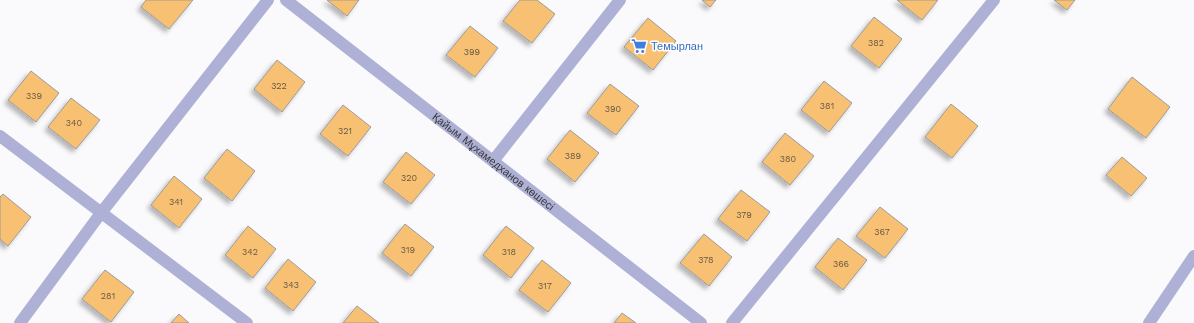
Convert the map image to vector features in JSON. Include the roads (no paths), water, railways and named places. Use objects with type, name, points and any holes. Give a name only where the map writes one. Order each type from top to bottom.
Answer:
[{"type":"street","points":[[20,323],[100,213],[268,0]]},
{"type":"street","name":"Қайым Мұхамедханов көшесі","points":[[286,0],[701,323]]},
{"type":"street","points":[[493,161],[620,0]]},
{"type":"street","points":[[732,323],[994,0]]},
{"type":"street","points":[[0,136],[247,323]]},
{"type":"street","points":[[1149,323],[1194,256]]},
{"type":"place","name":"Темырлан","points":[[639,46]]}]
